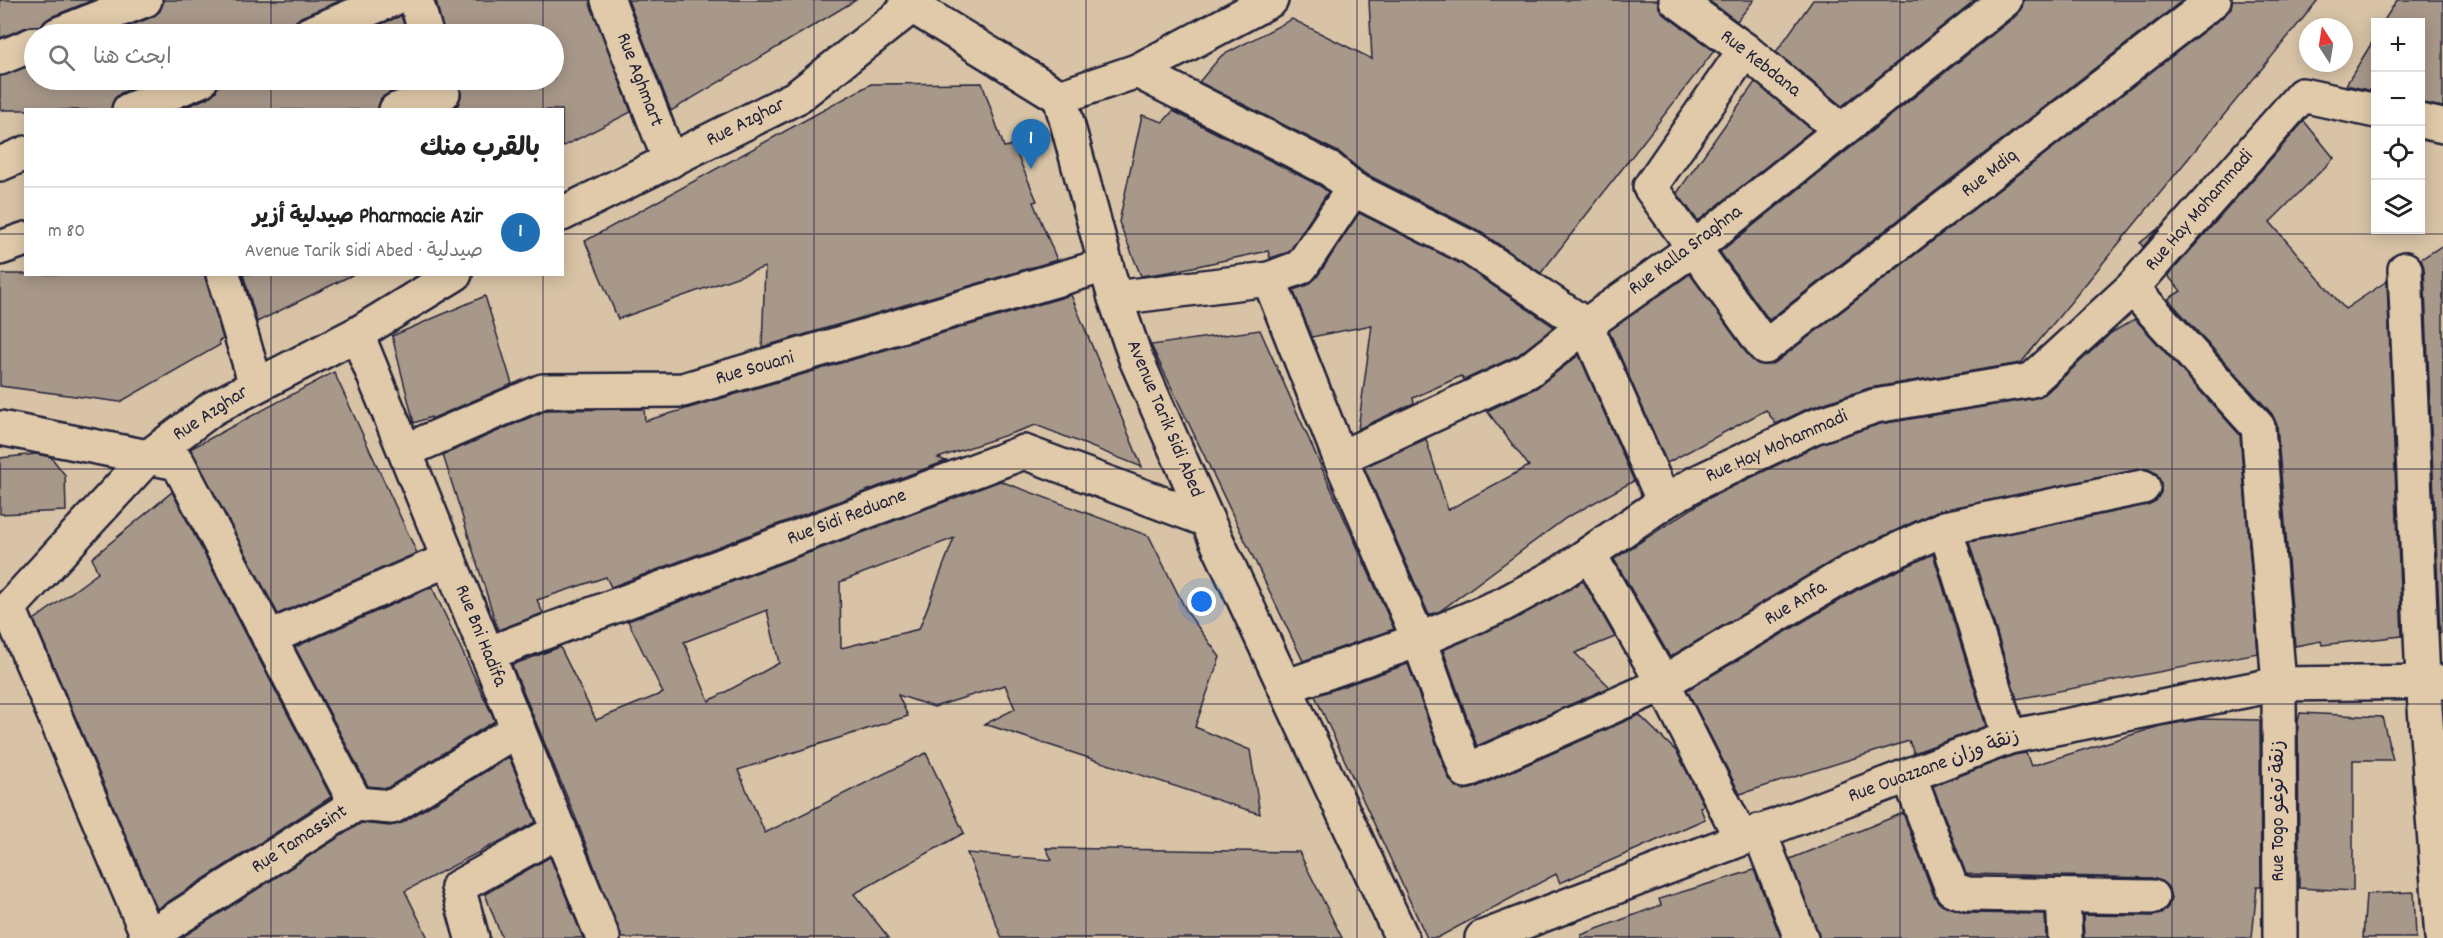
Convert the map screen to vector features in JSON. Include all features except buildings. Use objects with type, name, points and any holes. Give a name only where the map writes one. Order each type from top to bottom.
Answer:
[{"type":"street","points":[[84,24],[145,0]]},
{"type":"street","points":[[333,24],[391,0]]},
{"type":"street","points":[[416,0],[423,24]]},
{"type":"street","name":"Rue Aghmart","points":[[608,0],[670,161]]},
{"type":"street","points":[[910,2],[1060,97],[1137,71],[1270,0]]},
{"type":"street","name":"Rue Kebdana","points":[[1676,0],[1744,50],[1841,130]]},
{"type":"street","name":"Rue Kalla Sraghna","points":[[1340,458],[1528,371],[1586,325],[1694,248],[2005,0]]},
{"type":"street","name":"Rue Mdiq","points":[[1694,248],[1766,347],[2214,0]]},
{"type":"street","name":"Rue Azghar","points":[[564,213],[797,97],[910,2]]},
{"type":"street","points":[[0,58],[24,48]]},
{"type":"street","points":[[1694,248],[1650,187],[1744,50]]},
{"type":"street","points":[[1137,71],[1331,170],[1353,189],[1470,248],[1586,325],[1664,502]]},
{"type":"street","points":[[134,108],[177,90]]},
{"type":"street","points":[[402,108],[443,94]]},
{"type":"street","name":"Rue Hay Mohammadi","points":[[1285,687],[1419,640],[1504,604],[1561,573],[1664,502],[1696,483],[1813,427],[1875,406],[2032,380],[2132,288],[2302,95],[2371,110]]},
{"type":"street","name":"Avenue Tarik Sidi Abed","points":[[1060,97],[1115,298],[1136,359],[1207,520],[1402,938]]},
{"type":"street","points":[[2425,122],[2443,126]]},
{"type":"street","points":[[0,164],[24,154]]},
{"type":"street","points":[[1115,298],[1269,279],[1301,267],[1353,189]]},
{"type":"street","points":[[0,248],[24,240]]},
{"type":"street","name":"Rue Souani","points":[[405,451],[543,391],[683,390],[1106,265]]},
{"type":"street","points":[[2405,269],[2433,681],[2442,938]]},
{"type":"street","points":[[224,276],[256,385]]},
{"type":"street","name":"Rue Azghar","points":[[149,937],[9,608],[147,458],[213,408],[357,334],[452,276]]},
{"type":"street","points":[[1269,279],[1340,458],[1419,640]]},
{"type":"street","name":"Rue Togo زنقة توغو","points":[[2132,288],[2258,427],[2278,684],[2280,938]]},
{"type":"street","name":"Rue Bni Hadifa","points":[[357,334],[603,938]]},
{"type":"street","points":[[0,428],[178,463],[356,804]]},
{"type":"street","name":"Rue Sidi Reduane","points":[[488,654],[1024,452],[1207,520]]},
{"type":"street","name":"Rue Anfa","points":[[1419,640],[1466,771],[1663,683],[1848,573],[1945,528],[2143,488]]},
{"type":"street","points":[[1945,528],[2009,737]]},
{"type":"street","points":[[1589,554],[1750,834],[1801,938]]},
{"type":"street","points":[[269,638],[449,559]]},
{"type":"street","name":"Rue Ouazzane زنقة وزان","points":[[1482,938],[2009,737],[2278,684],[2433,681]]},
{"type":"street","name":"Rue Tamassint","points":[[149,937],[356,804],[392,807],[518,729]]},
{"type":"street","points":[[1909,776],[1952,889],[1967,894],[2152,897]]},
{"type":"street","points":[[472,938],[458,887],[560,830]]},
{"type":"street","points":[[2063,896],[2065,938]]},
{"type":"place","name":"Pharmacie Azir صيدلية أزير","points":[[1031,169]]}]
